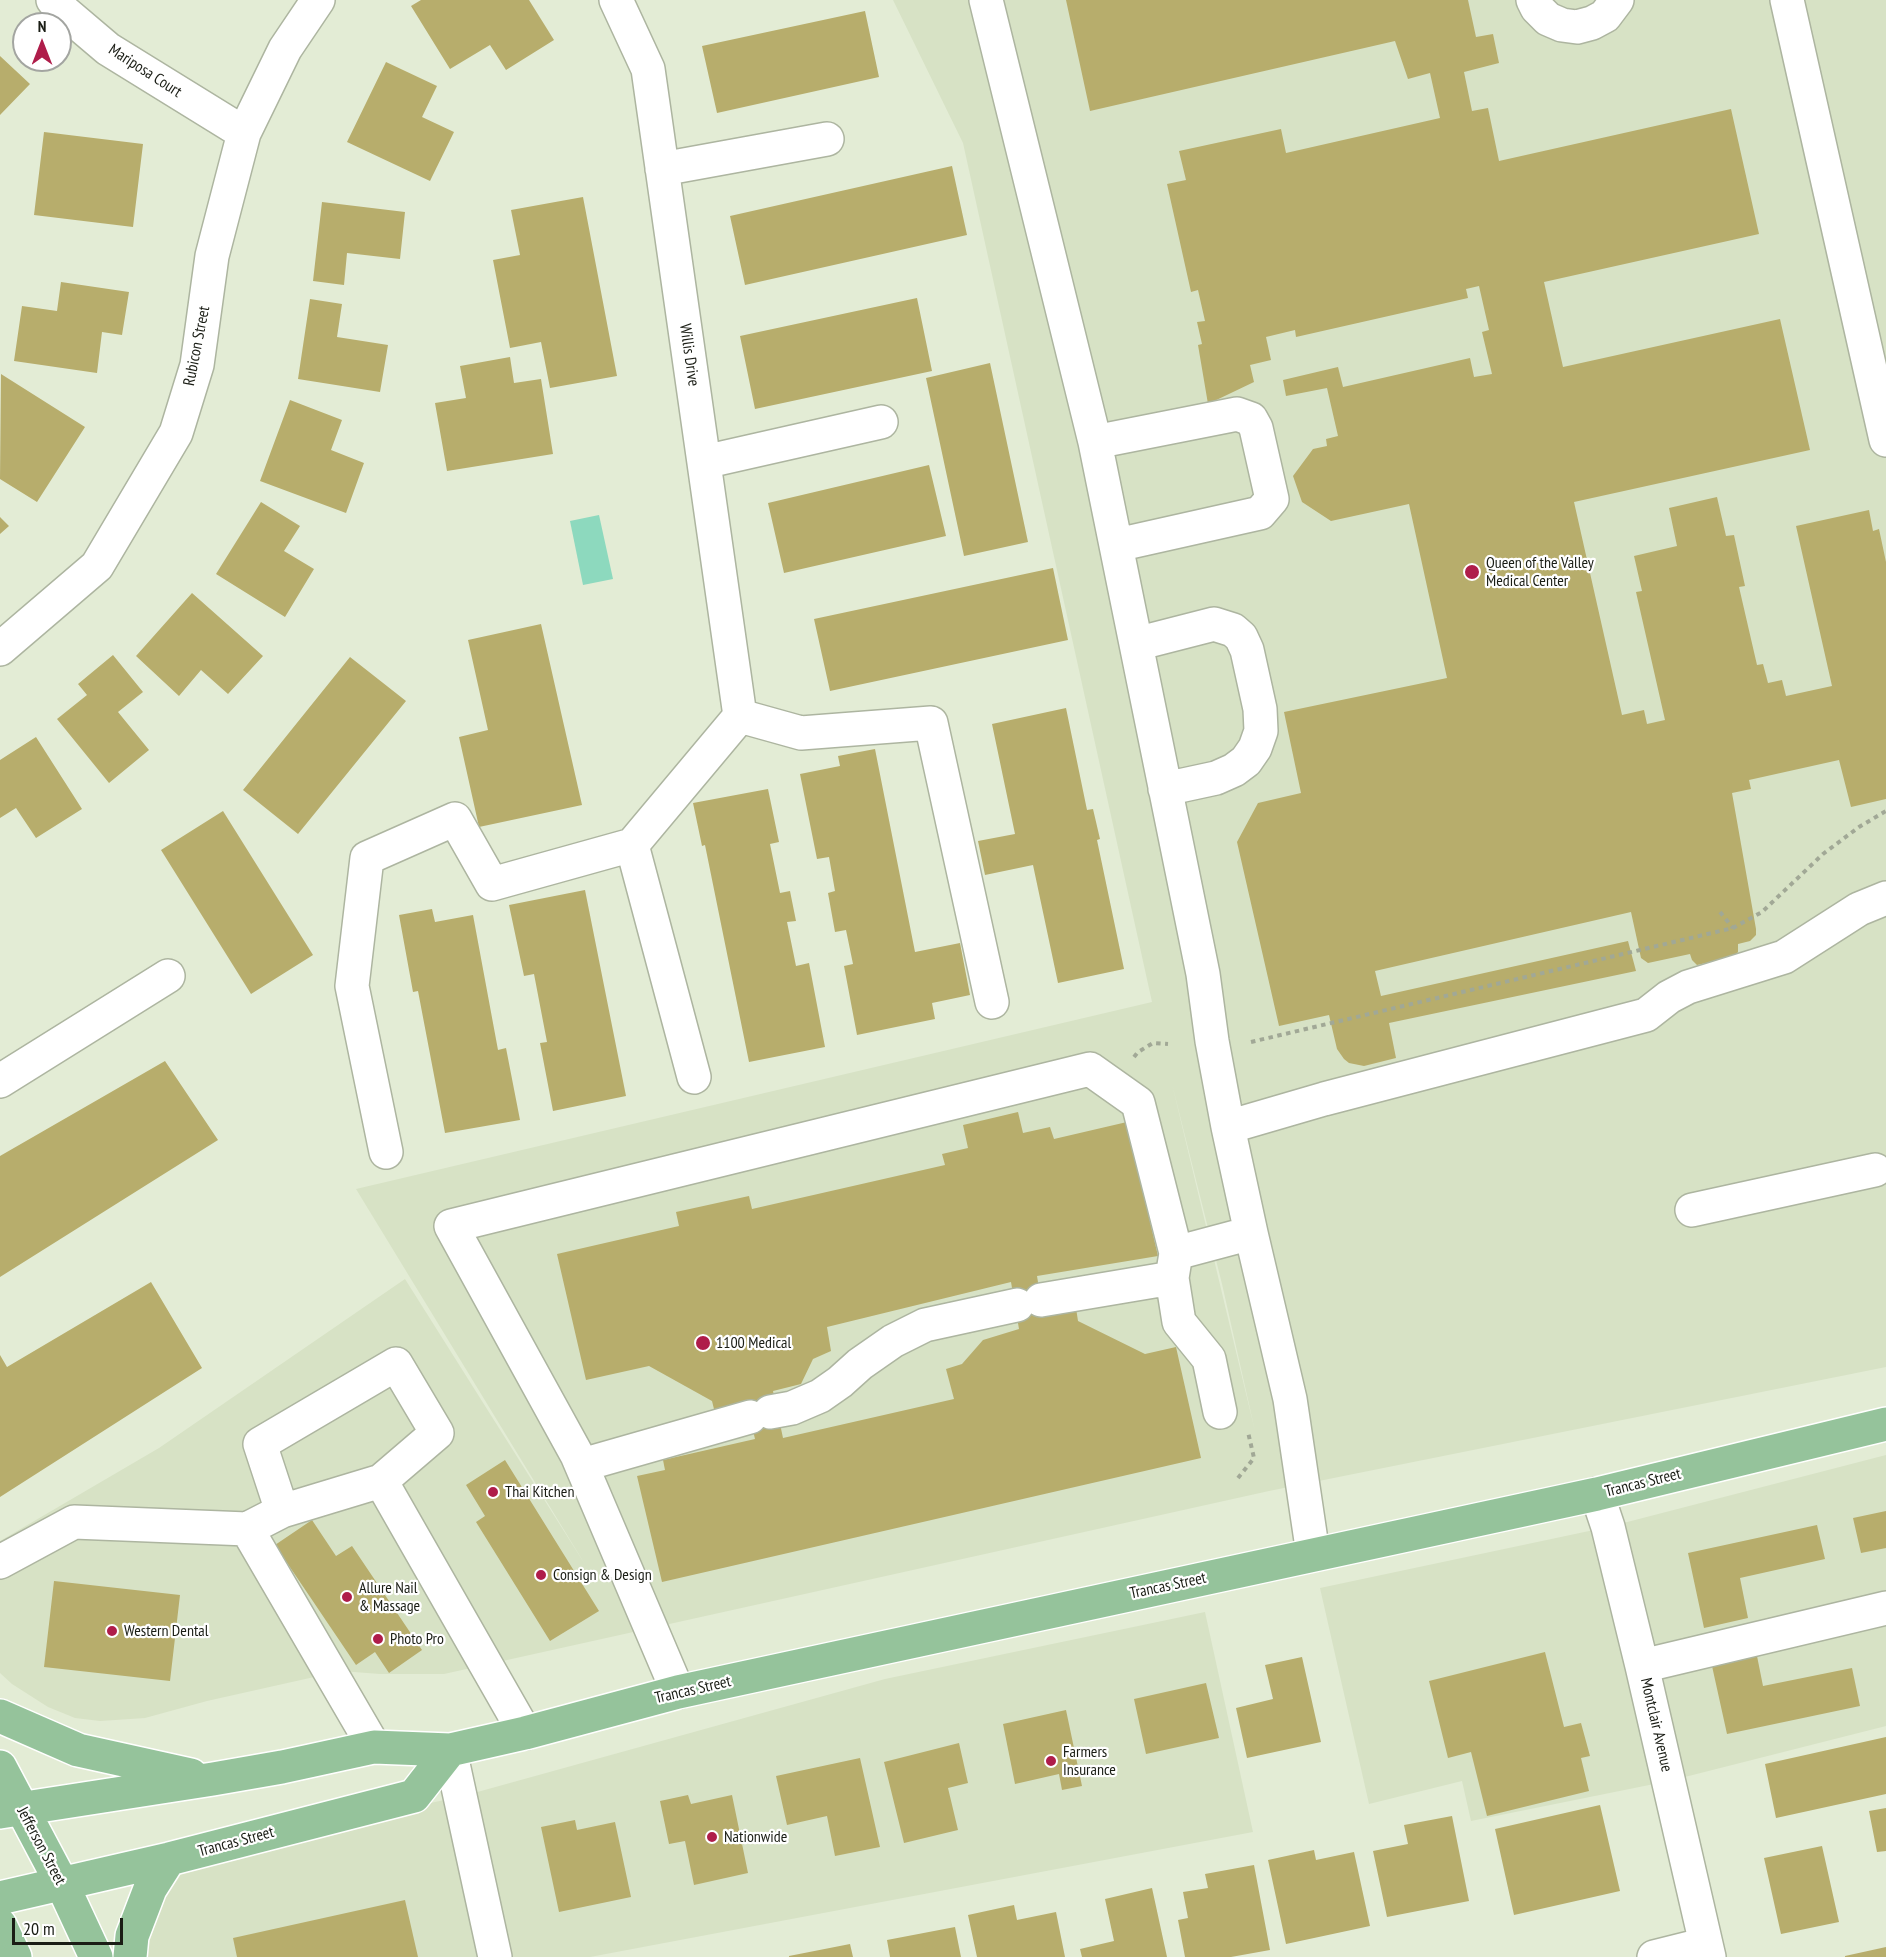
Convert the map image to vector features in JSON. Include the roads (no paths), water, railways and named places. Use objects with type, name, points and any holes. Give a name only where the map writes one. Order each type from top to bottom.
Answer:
[{"type":"main road","name":"Trancas Street","points":[[10,1810],[213,1779],[374,1747],[450,1750],[525,1733],[678,1692],[1597,1494],[1886,1424]]},
{"type":"main road","points":[[0,1716],[78,1750],[213,1779]]},
{"type":"main road","name":"Trancas Street","points":[[0,1898],[170,1859],[414,1796],[450,1750]]},
{"type":"main road","name":"Jefferson Street","points":[[0,1767],[10,1810],[62,1884],[96,1957]]},
{"type":"main road","points":[[130,1957],[132,1936],[150,1889],[170,1859]]},
{"type":"main road","points":[[0,1925],[15,1957]]},
{"type":"street","name":"Mariposa Court","points":[[53,0],[108,49],[244,134]]},
{"type":"street","name":"Rubicon Street","points":[[0,649],[97,566],[176,433],[197,365],[212,256],[244,134],[285,49],[318,0]]},
{"type":"street","name":"Willis Drive","points":[[616,0],[648,69],[740,716]]},
{"type":"street","points":[[986,0],[1095,442],[1117,545],[1203,975],[1212,1041],[1228,1127],[1290,1399],[1313,1554]]},
{"type":"street","points":[[1533,0],[1537,8],[1548,19],[1562,25],[1577,27],[1605,16],[1617,0]]},
{"type":"street","points":[[1787,0],[1886,440]]},
{"type":"street","points":[[662,169],[827,139]]},
{"type":"street","points":[[1095,442],[1237,414],[1251,419],[1256,428],[1272,499],[1260,513],[1117,545]]},
{"type":"street","points":[[704,462],[880,422]]},
{"type":"street","points":[[1136,644],[1214,624],[1233,630],[1241,637],[1247,650],[1260,709],[1261,731],[1256,748],[1246,761],[1234,770],[1216,778],[1165,789]]},
{"type":"street","points":[[386,1152],[352,986],[367,858],[455,819],[492,884],[632,845],[740,716],[801,733],[932,723],[992,1002]]},
{"type":"street","points":[[632,845],[694,1077]]},
{"type":"street","points":[[1228,1127],[1324,1099],[1646,1015],[1669,997],[1688,987],[1784,957],[1859,909],[1886,898]]},
{"type":"street","points":[[0,1081],[168,976]]},
{"type":"street","points":[[678,1692],[582,1465],[451,1226],[1090,1069],[1138,1103],[1174,1266],[1179,1322],[1209,1359],[1220,1412]]},
{"type":"street","points":[[1692,1210],[1875,1170]]},
{"type":"street","points":[[582,1465],[792,1408],[820,1396],[885,1347],[925,1325],[1174,1266],[1251,1233]]},
{"type":"street","points":[[0,1562],[74,1522],[247,1529],[282,1511],[381,1481],[437,1433],[396,1364],[260,1444],[282,1511]]},
{"type":"street","points":[[381,1481],[525,1733]]},
{"type":"street","name":"Montclair Avenue","points":[[1597,1494],[1608,1527],[1642,1666],[1707,1951]]},
{"type":"street","points":[[247,1529],[374,1747]]},
{"type":"street","points":[[1642,1666],[1886,1608]]},
{"type":"street","points":[[450,1750],[495,1957]]},
{"type":"street","points":[[1654,1957],[1707,1951]]},
{"type":"place","name":"Queen of the Valley Medical Center","points":[[1472,572]]},
{"type":"place","name":"1100 Medical","points":[[703,1343]]},
{"type":"place","name":"Thai Kitchen","points":[[493,1492]]},
{"type":"place","name":"Consign & Design","points":[[541,1575]]},
{"type":"place","name":"Allure Nail & Massage","points":[[347,1597]]},
{"type":"place","name":"Western Dental","points":[[112,1631]]},
{"type":"place","name":"Photo Pro","points":[[378,1639]]},
{"type":"place","name":"Farmers Insurance","points":[[1051,1761]]},
{"type":"place","name":"Nationwide","points":[[712,1837]]}]
